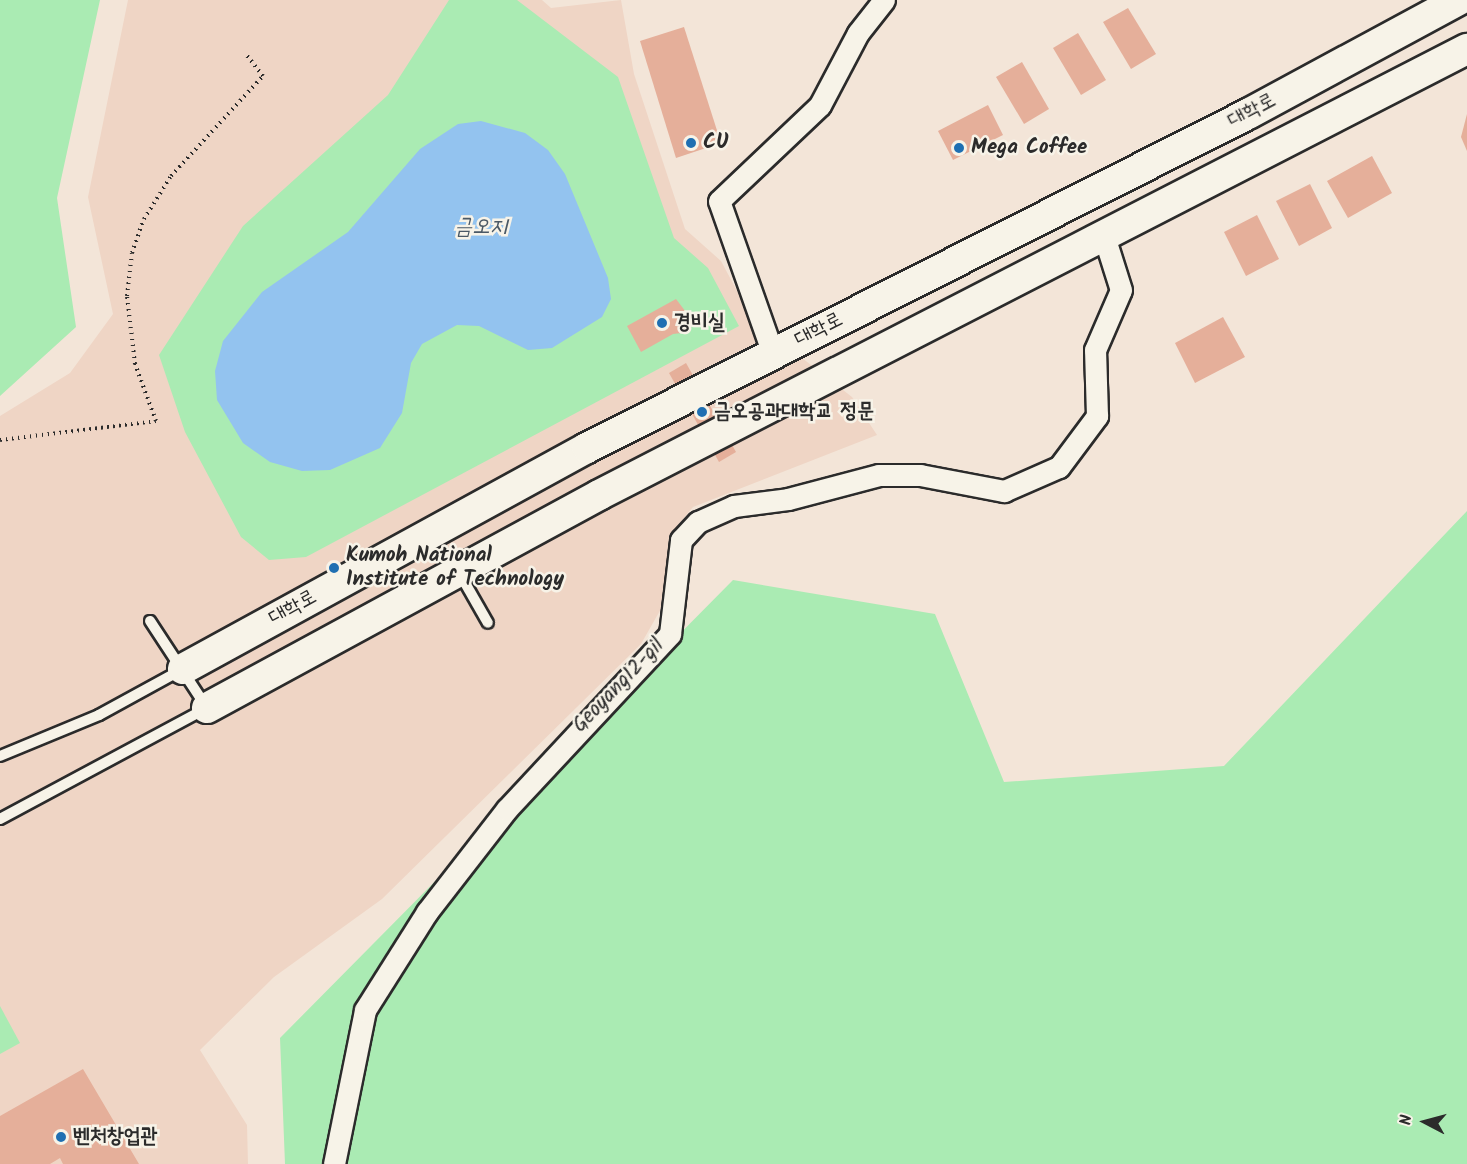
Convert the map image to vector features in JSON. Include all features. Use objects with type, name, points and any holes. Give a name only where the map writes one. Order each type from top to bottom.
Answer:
[{"type":"street","points":[[773,354],[719,201],[820,105],[858,33],[884,0]]},
{"type":"street","name":"대학로","points":[[183,669],[773,354],[1248,114],[1459,0]]},
{"type":"street","name":"대학로","points":[[207,708],[1103,233],[1467,49]]},
{"type":"street","name":"Geoyang12-gil","points":[[334,1164],[365,1010],[427,912],[507,809],[670,634],[681,540],[698,522],[734,506],[788,499],[879,475],[920,476],[1004,491],[1059,466],[1097,416],[1095,350],[1121,290],[1103,233]]},
{"type":"lane","points":[[459,573],[488,623]]},
{"type":"lane","points":[[0,819],[207,708],[150,621]]},
{"type":"lane","points":[[0,756],[99,715],[183,669]]},
{"type":"path","points":[[0,440],[156,422],[135,364],[127,296],[132,253],[144,219],[171,176],[263,76],[245,53]]},
{"type":"shaded area","name":"Kumoh National Institute of Technology","points":[[128,0],[542,0],[551,8],[621,0],[634,74],[685,229],[721,261],[752,319],[852,397],[877,435],[693,507],[669,536],[666,600],[641,644],[382,899],[274,977],[200,1050],[247,1125],[248,1164],[0,1164],[0,416],[70,373],[113,314],[88,197]]},
{"type":"green space","points":[[0,0],[100,0],[57,198],[76,327],[0,396]]},
{"type":"green space","points":[[449,0],[517,0],[618,77],[674,238],[708,268],[739,326],[306,557],[269,560],[241,537],[185,432],[159,355],[243,226],[388,95]]},
{"type":"green space","points":[[1467,511],[1467,1164],[285,1164],[280,1038],[733,580],[935,614],[1004,782],[1224,766]]},
{"type":"green space","points":[[0,1006],[20,1043],[0,1054]]},
{"type":"water","name":"금오지","points":[[481,121],[525,133],[548,150],[565,174],[608,278],[611,299],[602,317],[552,348],[528,350],[479,326],[457,325],[422,344],[411,363],[402,413],[380,448],[330,470],[302,471],[270,462],[243,443],[217,400],[215,371],[223,341],[262,292],[348,232],[420,149],[458,124]]},
{"type":"building","points":[[1128,8],[1156,54],[1131,69],[1103,22]]},
{"type":"building","points":[[684,27],[721,143],[676,158],[640,41]]},
{"type":"building","points":[[1078,33],[1106,80],[1081,95],[1053,48]]},
{"type":"building","points":[[1022,62],[1049,109],[1024,124],[996,77]]},
{"type":"building","points":[[988,105],[1003,135],[953,160],[938,131]]},
{"type":"building","points":[[1467,114],[1467,151],[1461,137]]},
{"type":"building","points":[[1372,156],[1392,193],[1348,218],[1327,181]]},
{"type":"building","points":[[1310,184],[1332,228],[1299,246],[1276,201]]},
{"type":"building","points":[[1257,215],[1279,259],[1246,276],[1224,232]]},
{"type":"building","name":"경비실","points":[[676,299],[692,320],[690,332],[673,334],[641,352],[627,326]]},
{"type":"building","points":[[1223,317],[1245,357],[1195,383],[1175,343]]},
{"type":"building","name":"금오공과대학교 정문","points":[[686,363],[736,452],[719,462],[669,373]]},
{"type":"building","name":"벤처창업관","points":[[83,1069],[139,1164],[63,1164],[60,1158],[50,1164],[0,1164],[0,1116]]},
{"type":"place","name":"CU","points":[[691,143]]},
{"type":"place","name":"Mega Coffee","points":[[959,148]]},
{"type":"place","name":"경비실","points":[[662,323]]},
{"type":"place","name":"금오공과대학교 정문","points":[[702,412]]},
{"type":"place","name":"Kumoh National Institute of Technology","points":[[334,568]]},
{"type":"place","name":"벤처창업관","points":[[61,1137]]}]
